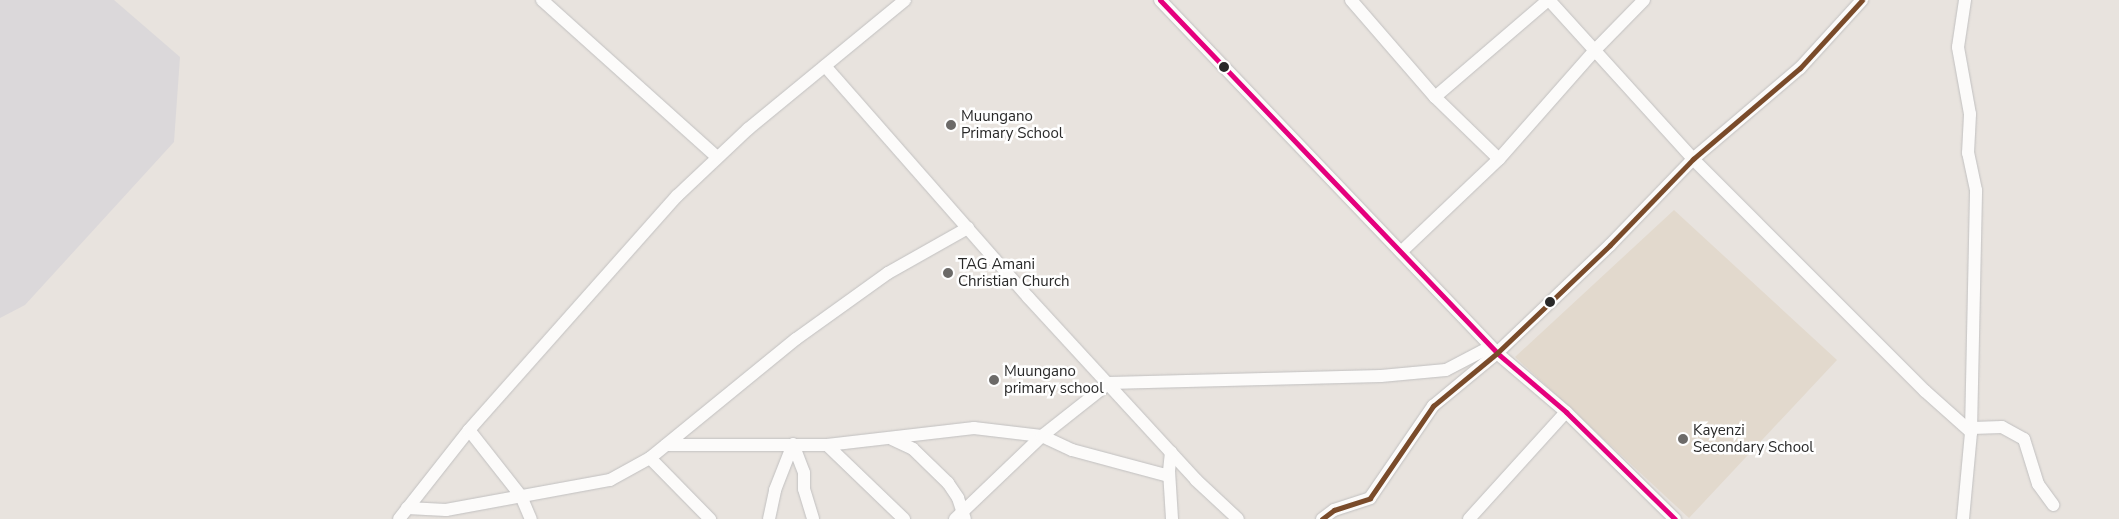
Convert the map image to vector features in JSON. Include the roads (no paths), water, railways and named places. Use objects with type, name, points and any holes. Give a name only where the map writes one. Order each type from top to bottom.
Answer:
[{"type":"street","points":[[542,0],[717,157]]},
{"type":"street","points":[[398,519],[469,430],[677,196],[717,157],[905,0]]},
{"type":"street","points":[[1160,0],[1493,350],[1566,412],[1675,519]]},
{"type":"street","points":[[1351,0],[1436,97],[1499,159]]},
{"type":"street","points":[[1436,97],[1549,0],[1694,159],[1925,391],[1971,432]]},
{"type":"street","points":[[1401,252],[1499,159],[1595,50],[1644,0]]},
{"type":"street","points":[[1322,519],[1334,510],[1370,498],[1433,406],[1610,244],[1694,159],[1800,68],[1862,0]]},
{"type":"street","points":[[1963,519],[1971,432],[1976,190],[1968,153],[1970,114],[1958,47],[1965,0]]},
{"type":"street","points":[[825,66],[968,228],[1171,452],[1238,519]]},
{"type":"street","points":[[407,508],[446,510],[610,480],[650,458],[804,334],[888,273],[968,228]]},
{"type":"street","points":[[892,439],[913,449],[948,484],[961,516],[1042,436],[1109,383],[1381,376],[1446,370],[1493,350]]},
{"type":"street","points":[[1469,519],[1566,412]]},
{"type":"street","points":[[1971,432],[1972,428],[2002,427],[2024,439],[2038,484],[2053,505]]},
{"type":"street","points":[[666,445],[827,445],[892,439],[974,428],[1042,436],[1072,450],[1169,476]]},
{"type":"street","points":[[469,430],[521,496],[531,519]]},
{"type":"street","points":[[769,519],[775,490],[793,444]]},
{"type":"street","points":[[793,444],[804,474],[804,489],[813,519]]},
{"type":"street","points":[[827,445],[904,519]]},
{"type":"street","points":[[1171,452],[1169,476],[1172,519]]},
{"type":"street","points":[[650,458],[710,519]]},
{"type":"place","name":"Muungano Primary School","points":[[951,125]]},
{"type":"place","name":"TAG Amani Christian Church","points":[[948,273]]},
{"type":"place","name":"Muungano primary school","points":[[994,380]]},
{"type":"place","name":"Kayenzi Secondary School","points":[[1683,439]]}]
